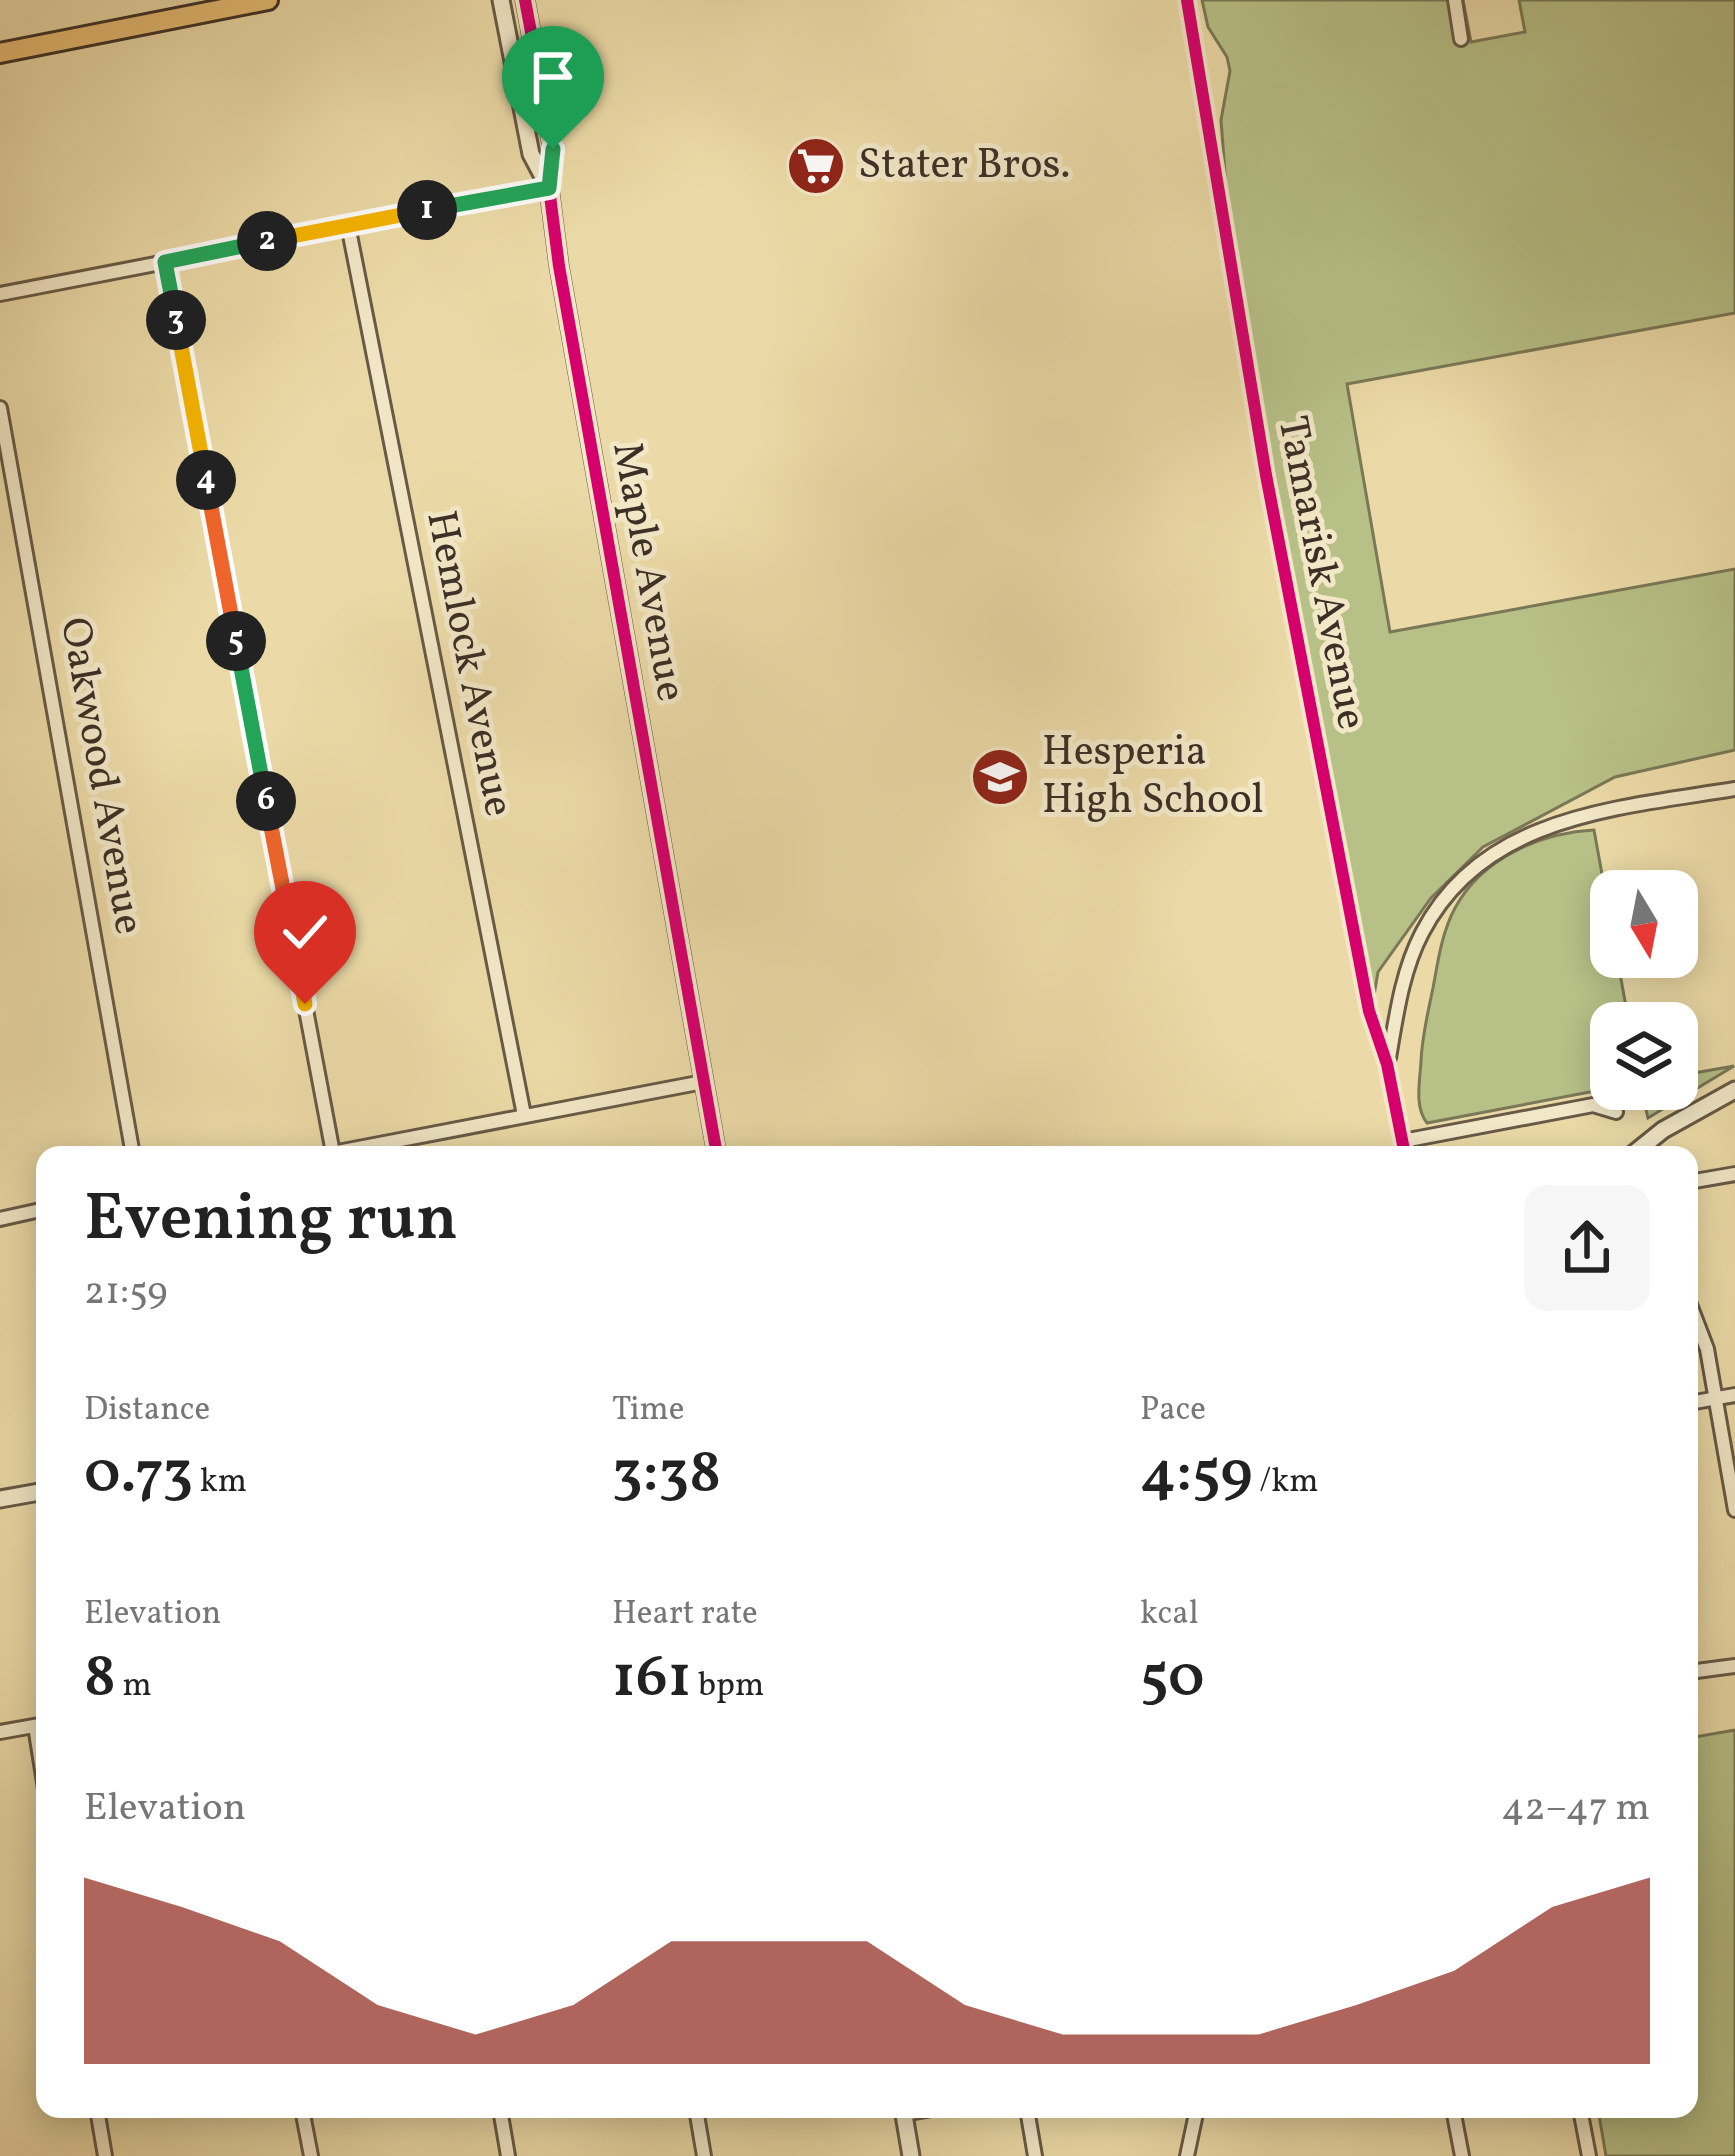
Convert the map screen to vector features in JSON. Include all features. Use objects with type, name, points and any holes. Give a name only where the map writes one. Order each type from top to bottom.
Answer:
[{"type":"main road","points":[[0,53],[268,0]]},
{"type":"street","name":"Maple Avenue","points":[[501,0],[531,154],[549,188]]},
{"type":"street","name":"Maple Avenue","points":[[525,0],[553,149],[549,188],[715,1146]]},
{"type":"street","name":"Tamarisk Avenue","points":[[1187,0],[1266,475],[1370,1011],[1388,1064],[1404,1146]]},
{"type":"street","points":[[1455,0],[1461,39]]},
{"type":"street","points":[[0,294],[549,188]]},
{"type":"street","name":"Hemlock Avenue","points":[[348,225],[524,1115]]},
{"type":"street","points":[[165,262],[326,1146]]},
{"type":"street","name":"Oakwood Avenue","points":[[0,408],[131,1146]]},
{"type":"street","points":[[1388,1064],[1399,1002],[1420,937],[1441,901],[1465,875],[1507,844],[1558,821],[1735,789]]},
{"type":"street","points":[[367,1146],[703,1082]]},
{"type":"street","points":[[1643,1146],[1735,1090]]},
{"type":"street","points":[[1413,1146],[1594,1106],[1616,1112]]},
{"type":"street","points":[[1698,1180],[1735,1174]]},
{"type":"street","points":[[0,1219],[36,1212]]},
{"type":"street","points":[[1698,1326],[1707,1349],[1735,1510]]},
{"type":"street","points":[[1698,1401],[1735,1395]]},
{"type":"street","points":[[0,1499],[36,1493]]},
{"type":"street","points":[[1698,1671],[1735,1666]]},
{"type":"street","points":[[0,1732],[36,1726]]},
{"type":"street","points":[[98,2118],[104,2156]]},
{"type":"street","points":[[304,2118],[311,2156]]},
{"type":"street","points":[[502,2118],[508,2156]]},
{"type":"street","points":[[698,2118],[704,2156]]},
{"type":"street","points":[[904,2118],[911,2156]]},
{"type":"street","points":[[1029,2118],[1035,2156]]},
{"type":"street","points":[[1187,2156],[1195,2118]]},
{"type":"street","points":[[1455,2118],[1462,2156]]},
{"type":"street","points":[[1582,2118],[1589,2156]]},
{"type":"green space","points":[[1202,0],[1463,0],[1471,42],[1525,32],[1519,0],[1735,0],[1735,313],[1347,384],[1390,632],[1735,569],[1735,750],[1615,777],[1483,847],[1431,898],[1378,972],[1372,1007],[1229,225],[1221,120],[1230,71],[1208,27]]},
{"type":"green space","points":[[1594,830],[1601,870],[1590,870],[1590,978],[1621,978],[1625,1002],[1590,1002],[1590,1092],[1427,1123],[1419,1102],[1423,1042],[1441,947],[1455,908],[1481,875],[1514,851]]},
{"type":"green space","points":[[1734,1066],[1698,1088],[1698,1072]]},
{"type":"green space","points":[[1735,1730],[1735,2156],[1606,2156],[1600,2118],[1698,2118],[1698,1736]]},
{"type":"cycle path","points":[[525,0],[553,150],[549,188],[559,266],[715,1146]]},
{"type":"cycle path","points":[[1187,0],[1266,475],[1369,1011],[1387,1064],[1403,1146]]},
{"type":"place","name":"Stater Bros.","points":[[816,166]]},
{"type":"place","name":"Hesperia High School","points":[[1000,777]]},
{"type":"route","points":[[305,1004],[165,262],[549,188],[553,149]]}]
